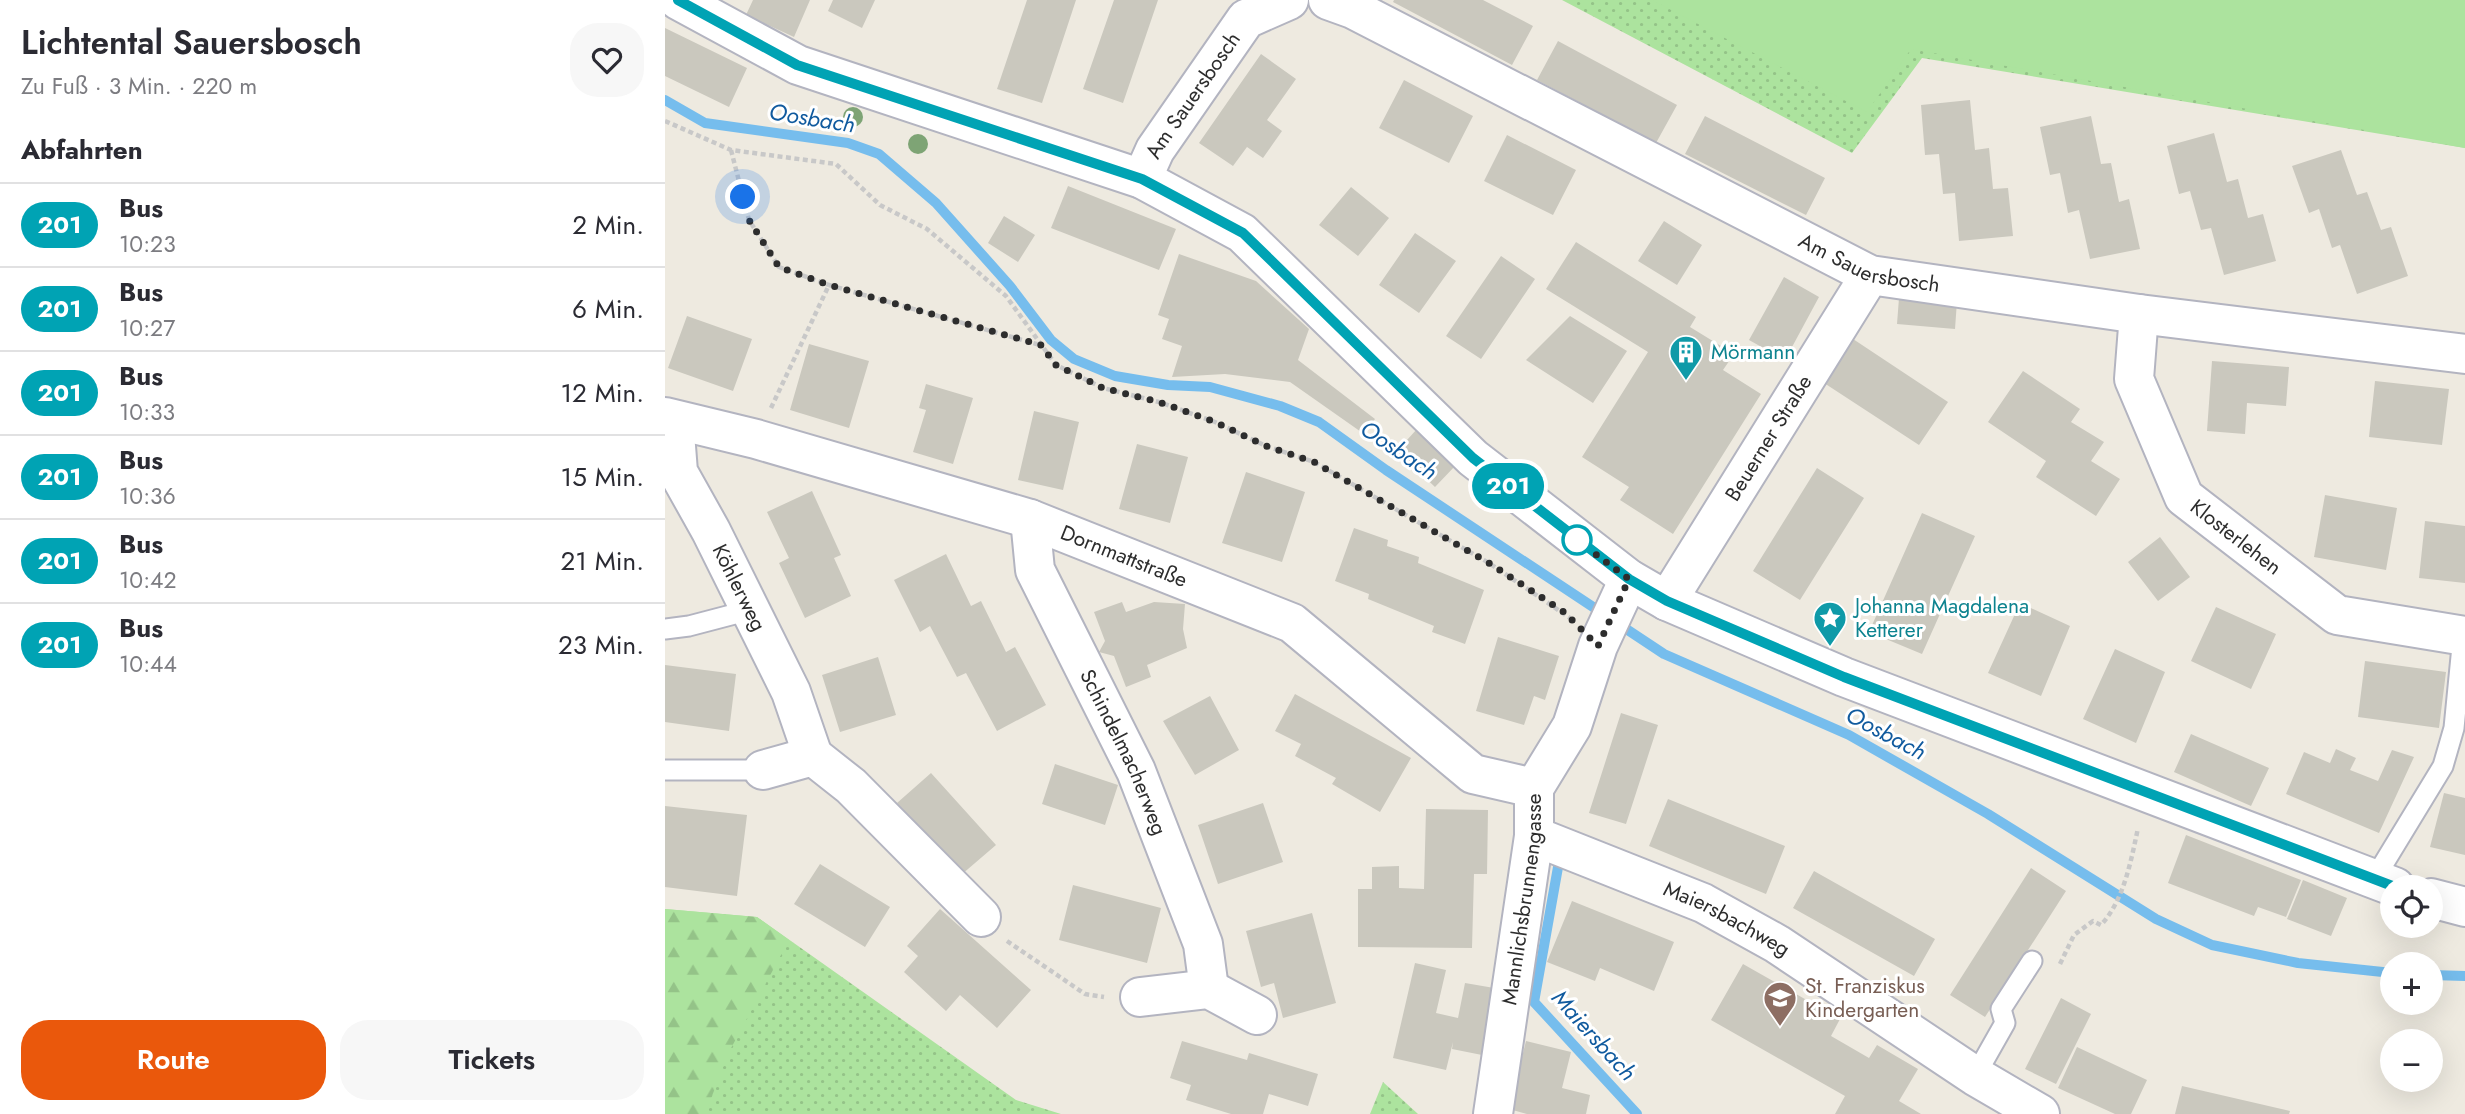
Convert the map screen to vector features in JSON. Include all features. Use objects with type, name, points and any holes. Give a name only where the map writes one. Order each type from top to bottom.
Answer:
[{"type":"street","points":[[678,0],[797,65],[1142,179],[1243,233],[1473,458],[1612,618],[1667,601],[1844,677],[2380,882]]},
{"type":"street","name":"Am Sauersbosch","points":[[1142,179],[1155,150],[1246,19],[1289,0]]},
{"type":"street","name":"Am Sauersbosch","points":[[1328,0],[1366,15],[1870,275],[2139,314],[2465,354]]},
{"type":"street","name":"Beuerner Straße","points":[[1667,601],[1870,275]]},
{"type":"street","name":"Klosterlehen","points":[[2139,314],[2134,379],[2184,497],[2337,615],[2464,636]]},
{"type":"street","name":"Dornmattstraße","points":[[669,419],[756,439],[1030,519],[1292,624],[1473,774],[1534,788]]},
{"type":"street","name":"Köhlerweg","points":[[669,419],[678,472],[791,692],[813,756]]},
{"type":"street","name":"Schindelmacherweg","points":[[1030,519],[1035,570],[1136,771],[1203,944],[1209,989]]},
{"type":"street","name":"Mannlichsbrunnengasse","points":[[1493,1114],[1534,836],[1534,788],[1572,726],[1612,618]]},
{"type":"street","points":[[763,770],[813,756],[851,786],[981,917]]},
{"type":"street","name":"Maiersbachweg","points":[[1534,836],[1703,903],[1777,944],[1975,1076],[2040,1114]]},
{"type":"street","points":[[2443,901],[2465,907]]},
{"type":"street","points":[[1140,997],[1209,989],[1257,1015]]},
{"type":"lane","points":[[665,629],[689,626],[750,610]]},
{"type":"lane","points":[[2388,875],[2443,766],[2454,728],[2464,636]]},
{"type":"lane","points":[[665,770],[763,770]]},
{"type":"lane","points":[[1975,1076],[2005,1023],[2001,1009],[2032,961]]},
{"type":"path","points":[[665,121],[731,150],[836,164],[880,205],[927,229],[1006,296],[1056,365],[1103,388],[1170,406],[1215,422],[1266,446],[1314,462],[1489,563],[1564,612],[1612,618]]},
{"type":"path","points":[[731,150],[749,220],[779,267],[829,285],[1041,345]]},
{"type":"path","points":[[756,439],[829,285]]},
{"type":"path","points":[[2107,918],[2127,875],[2148,793]]},
{"type":"path","points":[[981,917],[1010,945],[1085,994],[1114,998],[1140,997]]},
{"type":"green space","points":[[1562,0],[2465,0],[2465,148],[1922,58],[1852,153]]},
{"type":"green space","points":[[1652,0],[2465,0],[2465,148],[1911,49],[1867,112]]},
{"type":"green space","points":[[665,909],[757,917],[1016,1100],[1061,1114],[665,1114]]},
{"type":"green space","points":[[665,909],[757,917],[789,940],[729,1052],[705,1114],[665,1114]]},
{"type":"green space","points":[[1383,1082],[1418,1114],[1370,1114]]},
{"type":"building","points":[[753,0],[810,0],[794,37],[746,15]]},
{"type":"building","points":[[833,0],[875,0],[862,28],[828,11]]},
{"type":"building","points":[[1027,0],[1076,0],[1042,103],[997,89]]},
{"type":"building","points":[[1114,0],[1158,0],[1123,103],[1083,89]]},
{"type":"building","points":[[1483,0],[1533,26],[1512,65],[1393,2]]},
{"type":"building","points":[[665,28],[747,68],[729,107],[665,76]]},
{"type":"building","points":[[1558,41],[1677,105],[1656,143],[1537,80]]},
{"type":"building","points":[[1261,54],[1296,79],[1267,120],[1282,131],[1263,158],[1247,147],[1233,166],[1199,143]]},
{"type":"building","points":[[1404,80],[1473,116],[1449,163],[1379,128]]},
{"type":"building","points":[[1970,100],[1975,150],[1989,148],[1993,189],[2008,188],[2013,236],[1959,241],[1955,193],[1943,194],[1939,154],[1925,155],[1921,105]]},
{"type":"building","points":[[1705,116],[1825,178],[1806,215],[1685,154]]},
{"type":"building","points":[[2091,116],[2101,164],[2111,163],[2119,202],[2129,199],[2140,249],[2090,259],[2079,210],[2068,213],[2060,173],[2050,175],[2040,127]]},
{"type":"building","points":[[2214,133],[2227,182],[2238,179],[2248,218],[2263,214],[2276,261],[2224,275],[2211,228],[2201,230],[2190,191],[2179,194],[2167,146]]},
{"type":"building","points":[[1507,135],[1576,170],[1553,215],[1484,181]]},
{"type":"building","points":[[2341,150],[2357,195],[2367,192],[2381,230],[2391,227],[2408,276],[2357,294],[2340,245],[2332,248],[2319,209],[2309,213],[2292,166]]},
{"type":"building","points":[[1068,186],[1176,229],[1159,270],[1051,228]]},
{"type":"building","points":[[1351,187],[1389,218],[1358,256],[1319,225]]},
{"type":"building","points":[[1004,216],[1035,235],[1018,262],[988,243]]},
{"type":"building","points":[[1664,221],[1702,245],[1677,285],[1638,261]]},
{"type":"building","points":[[1415,233],[1456,261],[1419,313],[1379,285]]},
{"type":"building","name":"Mörmann","points":[[1576,242],[1696,317],[1690,327],[1734,354],[1723,370],[1761,394],[1673,534],[1620,500],[1629,487],[1582,457],[1648,352],[1546,289]]},
{"type":"building","points":[[1179,254],[1256,281],[1309,329],[1298,360],[1375,419],[1364,434],[1290,382],[1225,374],[1172,377],[1182,346],[1162,339],[1169,319],[1158,315]]},
{"type":"building","points":[[1501,256],[1535,279],[1481,359],[1446,336]]},
{"type":"building","points":[[1784,277],[1819,297],[1785,360],[1749,340]]},
{"type":"building","points":[[1899,298],[1957,301],[1955,329],[1897,324]]},
{"type":"building","points":[[687,316],[752,339],[733,391],[668,368]]},
{"type":"building","points":[[1570,316],[1627,351],[1593,403],[1526,360]]},
{"type":"building","points":[[1850,337],[1948,402],[1919,445],[1821,381]]},
{"type":"building","points":[[809,344],[869,361],[849,428],[790,410]]},
{"type":"building","points":[[2212,361],[2289,367],[2286,406],[2247,403],[2245,434],[2207,431]]},
{"type":"building","points":[[2023,371],[2080,409],[2071,422],[2104,442],[2091,461],[2120,479],[2096,516],[2036,477],[2046,461],[1988,422]]},
{"type":"building","points":[[2375,381],[2449,389],[2442,445],[2369,437]]},
{"type":"building","points":[[926,384],[973,398],[953,464],[913,452],[926,410],[919,408]]},
{"type":"building","points":[[1034,411],[1079,422],[1063,490],[1018,480]]},
{"type":"building","points":[[1417,429],[1456,465],[1435,487],[1397,451]]},
{"type":"building","points":[[1137,444],[1188,457],[1170,523],[1119,509]]},
{"type":"building","points":[[1817,468],[1864,498],[1800,600],[1753,571]]},
{"type":"building","points":[[1246,472],[1305,492],[1282,562],[1222,543]]},
{"type":"building","points":[[812,491],[841,555],[834,558],[851,596],[805,618],[779,563],[789,558],[767,512]]},
{"type":"building","points":[[2325,495],[2397,508],[2386,570],[2314,557]]},
{"type":"building","points":[[1922,513],[1975,536],[1922,654],[1869,632]]},
{"type":"building","points":[[2425,521],[2465,526],[2465,583],[2419,578]]},
{"type":"building","points":[[1354,528],[1388,540],[1387,546],[1419,557],[1418,563],[1484,590],[1465,644],[1432,632],[1434,626],[1368,599],[1369,594],[1335,581]]},
{"type":"building","points":[[2160,537],[2190,577],[2158,601],[2128,562]]},
{"type":"building","points":[[946,554],[971,606],[981,601],[1006,652],[1015,647],[1046,705],[997,731],[966,673],[957,677],[930,626],[920,632],[894,580]]},
{"type":"building","points":[[1122,602],[1126,612],[1154,602],[1185,604],[1183,629],[1187,648],[1147,665],[1151,677],[1126,687],[1114,656],[1099,652],[1105,641],[1094,612]]},
{"type":"building","points":[[2020,603],[2070,626],[2041,696],[1988,673]]},
{"type":"building","points":[[2216,607],[2276,634],[2251,689],[2191,661]]},
{"type":"building","points":[[1498,637],[1559,656],[1545,700],[1534,696],[1524,725],[1476,711]]},
{"type":"building","points":[[2115,649],[2165,672],[2136,743],[2083,719]]},
{"type":"building","points":[[878,657],[896,715],[840,732],[822,675]]},
{"type":"building","points":[[2365,661],[2446,672],[2439,728],[2358,717]]},
{"type":"building","points":[[665,665],[736,674],[729,731],[665,722]]},
{"type":"building","points":[[1295,694],[1411,758],[1380,812],[1332,784],[1336,778],[1295,756],[1301,744],[1275,731]]},
{"type":"building","points":[[1210,696],[1239,750],[1195,775],[1163,721]]},
{"type":"building","points":[[1621,713],[1658,725],[1626,824],[1589,813]]},
{"type":"building","points":[[2191,734],[2269,768],[2251,806],[2174,772]]},
{"type":"building","points":[[2336,749],[2356,758],[2350,770],[2378,781],[2392,750],[2414,757],[2379,833],[2286,794],[2304,752],[2330,763]]},
{"type":"building","points":[[1055,764],[1118,785],[1105,825],[1042,804]]},
{"type":"building","points":[[931,773],[996,845],[961,875],[897,803]]},
{"type":"building","points":[[2444,793],[2465,798],[2465,855],[2430,847]]},
{"type":"building","points":[[1668,799],[1785,846],[1766,894],[1649,846]]},
{"type":"building","points":[[1263,803],[1283,862],[1218,884],[1198,825]]},
{"type":"building","points":[[665,806],[747,815],[737,896],[665,887]]},
{"type":"building","points":[[1426,809],[1488,810],[1487,874],[1474,874],[1472,948],[1358,947],[1358,889],[1372,889],[1372,867],[1399,866],[1399,888],[1424,889]]},
{"type":"building","points":[[2186,835],[2301,880],[2286,917],[2258,907],[2254,916],[2168,883]]},
{"type":"building","points":[[820,864],[890,907],[865,947],[794,904]]},
{"type":"building","points":[[2031,868],[2066,891],[1985,1017],[1950,995]]},
{"type":"building","points":[[1814,871],[1935,939],[1914,976],[1793,908]]},
{"type":"building","points":[[2303,880],[2347,898],[2331,936],[2287,919]]},
{"type":"building","points":[[1073,885],[1161,908],[1147,963],[1059,940]]},
{"type":"building","points":[[1572,901],[1674,942],[1654,991],[1600,968],[1595,981],[1547,962]]},
{"type":"building","points":[[940,909],[1031,990],[997,1028],[960,995],[946,1011],[904,972],[918,956],[907,946]]},
{"type":"building","points":[[1312,913],[1336,1003],[1283,1018],[1274,983],[1261,987],[1246,931]]},
{"type":"building","points":[[1415,963],[1446,970],[1436,1013],[1458,1018],[1465,983],[1500,989],[1487,1056],[1452,1049],[1453,1042],[1446,1070],[1393,1058]]},
{"type":"building","name":"St. Franziskus Kindergarten","points":[[1743,964],[1840,1019],[1831,1036],[1869,1058],[1877,1045],[1918,1069],[1899,1101],[1921,1114],[1835,1114],[1845,1096],[1711,1020]]},
{"type":"building","points":[[2061,998],[2091,1014],[2056,1084],[2025,1069]]},
{"type":"building","points":[[1182,1041],[1247,1060],[1249,1053],[1318,1074],[1308,1106],[1269,1094],[1263,1114],[1231,1114],[1186,1100],[1191,1085],[1170,1078]]},
{"type":"building","points":[[1526,1041],[1571,1052],[1562,1088],[1590,1095],[1586,1114],[1527,1114],[1509,1109]]},
{"type":"building","points":[[2077,1047],[2147,1080],[2131,1114],[2115,1114],[2058,1088]]},
{"type":"building","points":[[2182,1086],[2290,1111],[2289,1114],[2175,1114]]},
{"type":"waterway","name":"Oosbach","points":[[665,100],[705,123],[848,143],[879,154],[936,203],[1010,286],[1051,340],[1074,359],[1115,376],[1168,385],[1210,387],[1280,406],[1319,422],[1386,470],[1664,654],[1849,735],[1988,814],[2156,919],[2212,945],[2298,963],[2380,972]]},
{"type":"waterway","name":"Maiersbach","points":[[1560,856],[1534,1002],[1637,1114]]},
{"type":"waterway","name":"Oosbach","points":[[2443,975],[2465,976]]},
{"type":"bus line","name":"201","points":[[678,0],[797,65],[1142,179],[1243,233],[1473,458],[1629,579],[1667,601],[1844,677],[2380,883]]},
{"type":"place","name":"Mörmann","points":[[1686,382]]},
{"type":"place","name":"Johanna Magdalena Ketterer","points":[[1830,648]]},
{"type":"place","name":"St. Franziskus Kindergarten","points":[[1780,1028]]},
{"type":"route","points":[[743,197],[749,220],[779,267],[829,285],[1041,345],[1056,365],[1103,388],[1159,402],[1215,422],[1266,446],[1314,462],[1489,563],[1564,612],[1598,646],[1629,579],[1574,538],[1577,540]]}]
